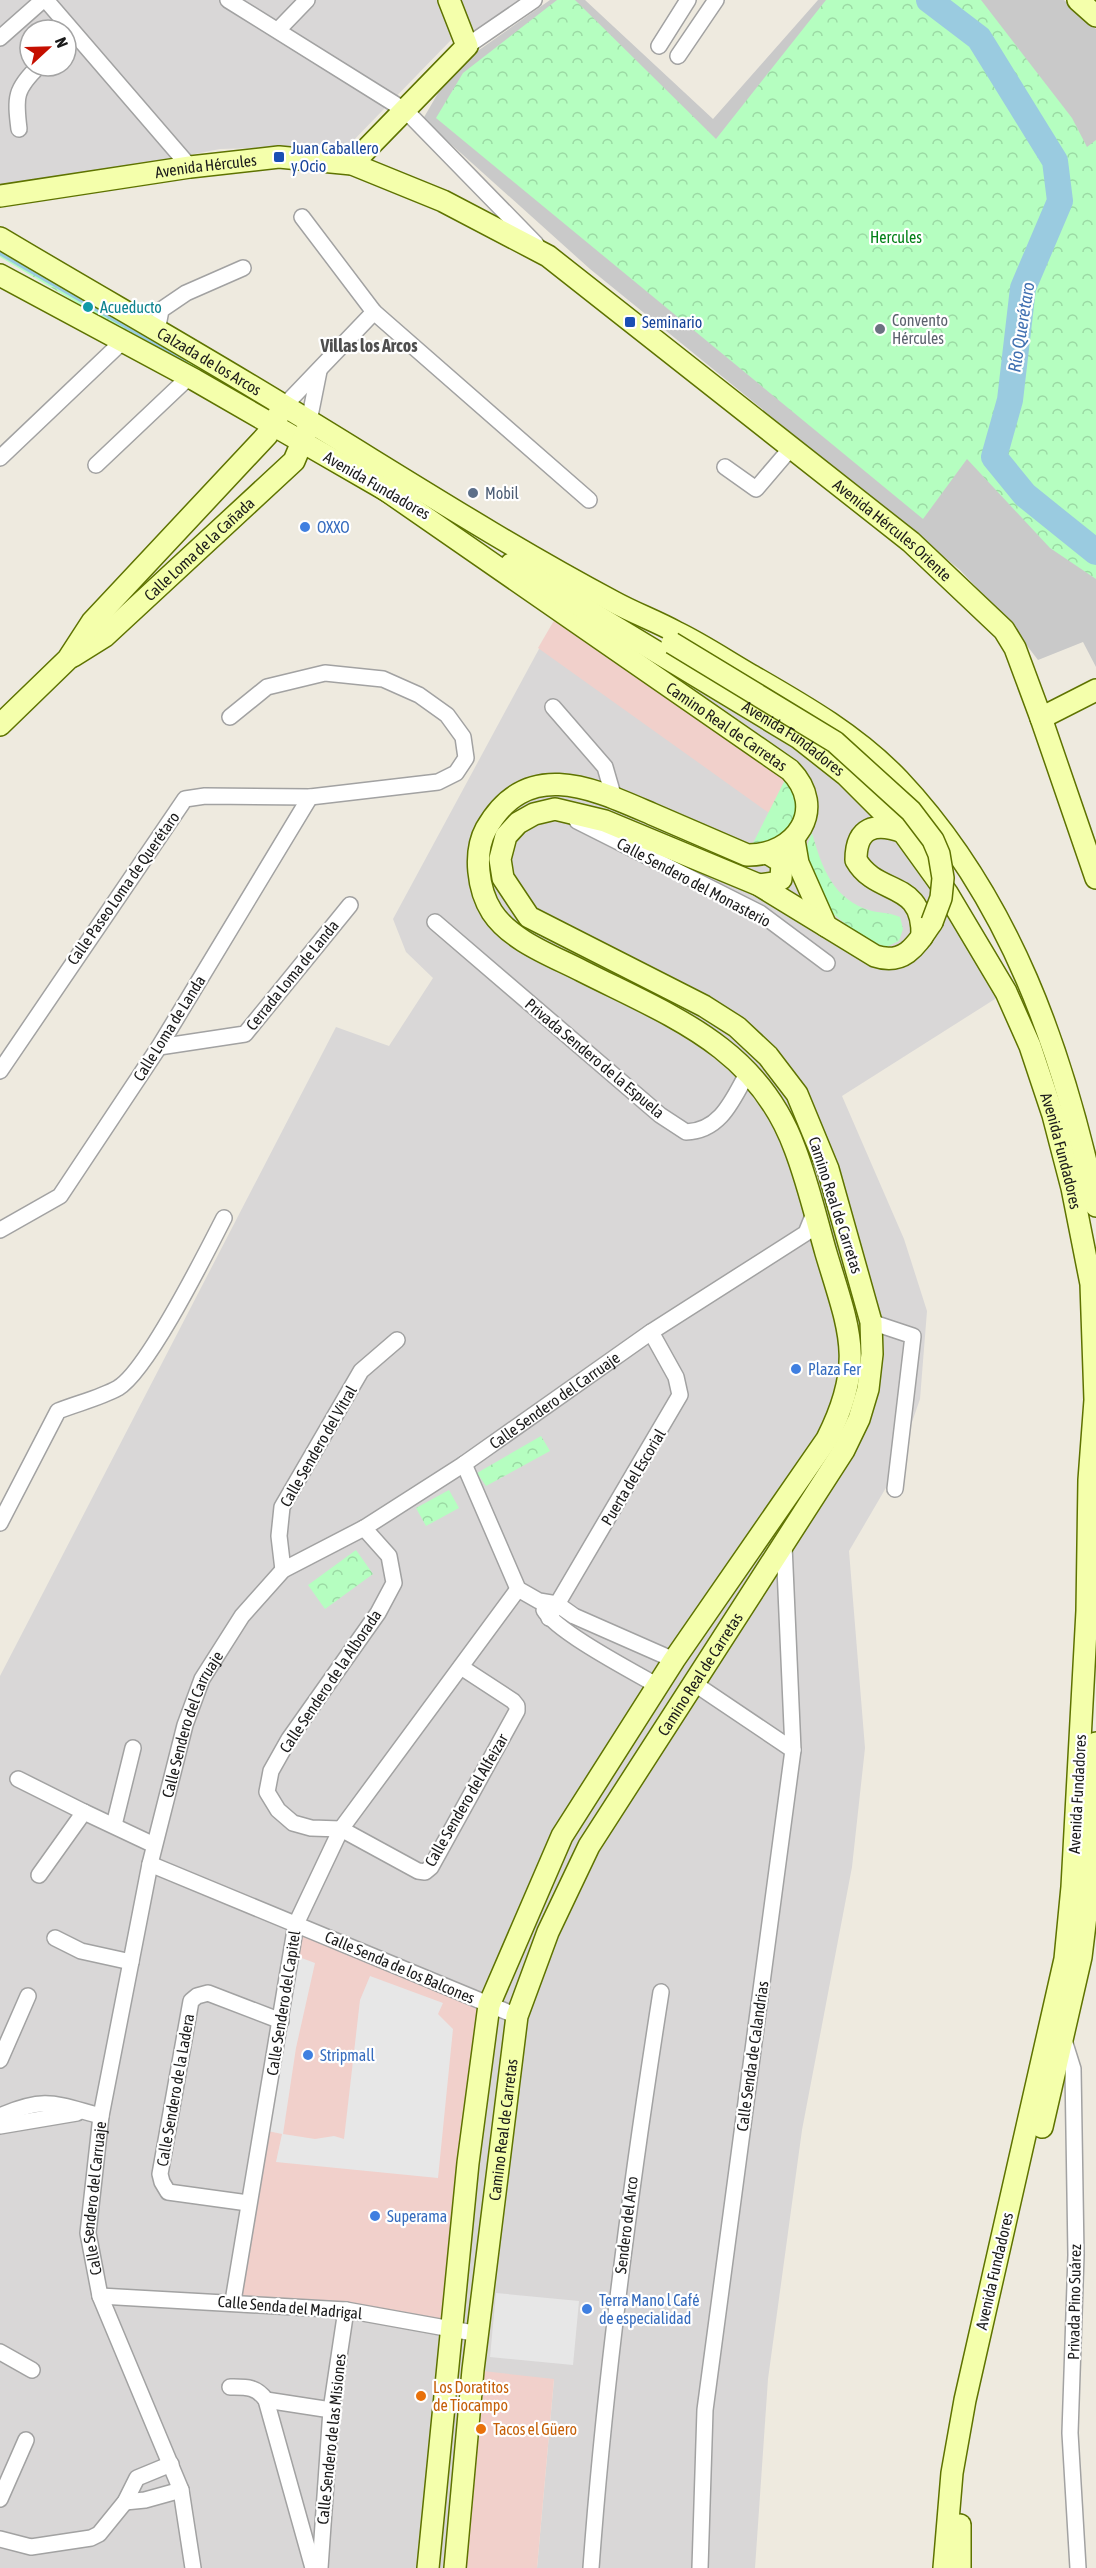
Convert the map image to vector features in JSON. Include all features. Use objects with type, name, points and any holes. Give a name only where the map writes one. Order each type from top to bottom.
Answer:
[{"type":"street","points":[[0,38],[45,0],[58,18]]},
{"type":"street","points":[[228,0],[406,111],[548,256]]},
{"type":"street","points":[[278,30],[307,0]]},
{"type":"street","points":[[449,0],[467,46]]},
{"type":"street","points":[[352,164],[467,46],[534,0]]},
{"type":"street","points":[[658,46],[688,0]]},
{"type":"street","points":[[678,56],[716,0]]},
{"type":"street","points":[[1078,0],[1096,16]]},
{"type":"street","points":[[78,45],[190,167]]},
{"type":"street","points":[[18,129],[15,99],[27,78]]},
{"type":"street","name":"Avenida Hércules","points":[[0,196],[190,167],[279,157],[352,164],[443,201],[548,256],[568,273]]},
{"type":"street","points":[[302,217],[374,312],[589,500]]},
{"type":"street","name":"Calzada de los Arcos","points":[[0,238],[295,413]]},
{"type":"street","points":[[157,331],[160,310],[186,292],[243,268]]},
{"type":"street","name":"Avenida Hércules Oriente","points":[[568,273],[911,542],[1004,630],[1015,648],[1095,872]]},
{"type":"street","name":"Calzada de los Arcos","points":[[0,275],[272,425]]},
{"type":"street","points":[[295,413],[319,371],[374,312]]},
{"type":"street","points":[[0,458],[123,341]]},
{"type":"street","points":[[96,465],[192,379],[206,360]]},
{"type":"street","points":[[295,413],[319,371]]},
{"type":"street","name":"Calle Loma de la Cañada","points":[[0,725],[68,659],[105,636],[294,461],[303,443],[295,413],[272,425],[267,435],[92,622],[68,659]]},
{"type":"street","name":"Avenida Fundadores","points":[[295,413],[388,472],[616,604],[679,633],[819,715],[869,751],[929,815],[961,859],[1009,941],[1042,1010],[1077,1126],[1096,1206]]},
{"type":"street","name":"Avenida Fundadores","points":[[272,425],[566,596],[799,738],[846,775],[903,832],[922,856],[987,958],[1006,992],[1030,1046],[1053,1115],[1072,1188],[1091,1284],[1095,1400],[1089,1480],[1087,1611],[1076,1828],[1057,2035],[964,2469],[958,2546],[960,2568]]},
{"type":"street","points":[[725,467],[756,489],[791,448]]},
{"type":"street","name":"Camino Real de Carretas","points":[[380,486],[790,770],[799,779],[805,793],[806,821],[794,840]]},
{"type":"street","points":[[616,604],[672,643],[835,742],[911,811],[927,832],[939,854],[943,878],[927,930]]},
{"type":"street","name":"Calle Paseo Loma de Querétaro","points":[[0,1071],[185,799],[205,796],[310,797],[438,782],[456,773],[466,758],[463,736],[447,715],[419,695],[383,679],[325,673],[267,687],[230,717]]},
{"type":"street","points":[[1041,718],[1096,690]]},
{"type":"street","points":[[554,707],[605,767],[614,798]]},
{"type":"street","name":"Camino Real de Carretas","points":[[428,2568],[468,2163],[489,2005],[562,1836],[674,1660],[827,1439],[841,1411],[852,1370],[847,1323],[815,1211],[795,1147],[776,1108],[748,1072],[725,1049],[692,1028],[527,942],[493,913],[481,887],[478,860],[485,832],[500,809],[522,792],[548,784],[577,785],[614,798],[747,855],[769,854]]},
{"type":"street","name":"Calle Loma de Landa","points":[[0,1230],[60,1196],[159,1047],[310,797]]},
{"type":"street","name":"Camino Real de Carretas","points":[[455,2568],[479,2334],[517,2016],[548,1932],[589,1846],[844,1450],[859,1419],[868,1389],[872,1354],[871,1322],[843,1220],[797,1094],[768,1056],[736,1027],[704,1006],[529,917],[502,878],[500,859],[506,837],[518,823],[534,814],[555,810],[605,821],[759,885],[875,956],[889,960],[908,953],[927,930]]},
{"type":"street","name":"Calle Sendero del Monasterio","points":[[555,810],[760,913],[827,963]]},
{"type":"street","points":[[903,832],[888,827],[869,828],[862,834],[856,847],[856,860],[869,876],[893,887],[915,902],[927,930]]},
{"type":"street","points":[[759,885],[774,883],[781,879],[782,862],[769,854],[794,840],[798,863],[826,926]]},
{"type":"street","name":"Cerrada Loma de Landa","points":[[159,1047],[245,1034],[350,905]]},
{"type":"street","name":"Privada Sendero de la Espuela","points":[[435,922],[660,1116],[686,1132],[706,1130],[720,1118],[748,1072]]},
{"type":"street","points":[[804,1175],[815,1190],[826,1178]]},
{"type":"street","name":"Calle Sendero del Carruaje","points":[[193,2568],[181,2490],[100,2296],[88,2233],[94,2114],[131,1962],[154,1845],[185,1725],[202,1679],[242,1616],[283,1570],[364,1528],[464,1464],[651,1332],[806,1233],[826,1178]]},
{"type":"street","points":[[820,1233],[821,1219],[825,1214],[835,1213],[843,1220]]},
{"type":"street","points":[[0,1523],[58,1411],[120,1387],[142,1363],[191,1282],[224,1218]]},
{"type":"street","points":[[871,1322],[913,1336],[895,1488]]},
{"type":"street","name":"Puerta del Escorial","points":[[549,1618],[680,1395],[676,1377],[651,1332]]},
{"type":"street","name":"Calle Sendero del Vitral","points":[[283,1570],[279,1519],[282,1507],[361,1371],[397,1340]]},
{"type":"street","points":[[464,1464],[518,1589],[539,1601],[557,1604],[574,1616],[674,1660]]},
{"type":"street","name":"Calle Sendero de la Alborada","points":[[341,1829],[311,1828],[293,1822],[278,1810],[267,1792],[271,1771],[289,1739],[378,1613],[394,1583],[389,1556],[364,1528]]},
{"type":"street","name":"Calle Senda de Calandrias","points":[[700,2568],[705,2410],[793,1750],[784,1545]]},
{"type":"street","name":"Calle Sendero del Capitel","points":[[233,2301],[296,1924],[341,1829],[518,1589]]},
{"type":"street","points":[[539,1601],[549,1618],[658,1686]]},
{"type":"street","name":"Calle Sendero del Alfeizar","points":[[341,1829],[418,1871],[425,1872],[431,1867],[517,1712],[518,1706],[461,1667]]},
{"type":"street","points":[[695,1684],[793,1750]]},
{"type":"street","name":"Avenida Fundadores","points":[[944,2568],[952,2473],[964,2400],[1057,2035],[1081,1957],[1089,1891],[1096,1743]]},
{"type":"street","points":[[114,1825],[133,1748]]},
{"type":"street","points":[[18,1779],[154,1845]]},
{"type":"street","points":[[39,1875],[84,1812]]},
{"type":"street","name":"Calle Senda de los Balcones","points":[[150,1864],[517,2016]]},
{"type":"street","points":[[55,1938],[81,1951],[131,1962]]},
{"type":"street","name":"Sendero del Arco","points":[[591,2568],[601,2430],[626,2222],[661,1992]]},
{"type":"street","name":"Calle Sendero de la Ladera","points":[[248,2203],[180,2196],[168,2192],[162,2182],[160,2174],[191,2001],[197,1996],[208,1993],[281,2021]]},
{"type":"street","points":[[0,2060],[28,1996]]},
{"type":"street","name":"Privada Pino Suárez","points":[[1057,2035],[1073,2069],[1076,2255],[1071,2433],[1078,2568]]},
{"type":"street","points":[[0,2116],[27,2104],[48,2102],[94,2114]]},
{"type":"street","points":[[0,2126],[94,2114]]},
{"type":"street","name":"Calle Senda del Madrigal","points":[[100,2296],[233,2301],[346,2310],[479,2334]]},
{"type":"street","name":"Calle Sendero de las Misiones","points":[[320,2568],[331,2410],[346,2310]]},
{"type":"street","points":[[0,2352],[32,2370]]},
{"type":"street","points":[[230,2387],[250,2387],[260,2392],[266,2400],[313,2568]]},
{"type":"street","points":[[266,2400],[331,2410]]},
{"type":"street","points":[[0,2499],[26,2440]]},
{"type":"street","points":[[0,2539],[31,2547],[91,2538],[99,2534],[125,2502],[137,2478],[171,2464]]},
{"type":"street","points":[[125,2502],[146,2500],[181,2490]]},
{"type":"shaded area","points":[[0,0],[519,0],[473,33],[452,39],[349,145],[220,149],[0,193]]},
{"type":"shaded area","name":"Hercules","points":[[550,0],[585,0],[713,119],[818,0],[1064,0],[1096,29],[1096,667],[1083,642],[1038,660],[1004,616],[960,570],[590,269],[423,119],[452,69]]},
{"type":"shaded area","points":[[559,612],[799,738],[880,808],[1006,992],[842,1096],[904,1239],[927,1311],[920,1399],[894,1474],[849,1551],[865,1748],[852,1867],[802,2130],[768,2379],[755,2568],[537,2568],[554,2379],[455,2568],[0,2568],[0,1676],[336,1027],[389,1046],[433,978],[406,952],[393,919]]},
{"type":"shaded area","points":[[559,612],[790,770],[769,813],[538,648]]},
{"type":"shaded area","points":[[296,1924],[489,2005],[451,2329],[233,2301]]},
{"type":"shaded area","points":[[291,1954],[315,1963],[296,2048],[283,2134],[315,2139],[334,2136],[344,2139],[360,2000],[370,1976],[443,2003],[438,2014],[453,2029],[438,2178],[276,2162],[282,2134],[263,2130]]},
{"type":"shaded area","points":[[496,2293],[579,2301],[573,2365],[490,2357]]},
{"type":"shaded area","points":[[473,2370],[554,2379],[537,2568],[455,2568]]},
{"type":"green space","name":"Hercules","points":[[557,0],[575,0],[716,139],[826,0],[981,0],[1072,118],[1087,147],[1096,140],[1096,579],[1050,548],[967,459],[923,519],[436,118],[463,73]]},
{"type":"green space","points":[[0,241],[262,398],[260,412],[0,257]]},
{"type":"green space","points":[[790,770],[806,821],[747,855]]},
{"type":"green space","points":[[812,833],[825,870],[839,891],[859,906],[900,917],[903,929],[899,941],[886,947],[863,938],[831,912],[811,873],[805,851]]},
{"type":"green space","points":[[541,1436],[550,1451],[486,1486],[477,1473]]},
{"type":"green space","points":[[449,1490],[459,1508],[426,1526],[416,1508]]},
{"type":"green space","points":[[356,1550],[373,1574],[325,1609],[308,1585]]},
{"type":"waterway","name":"Río Querétaro","points":[[929,0],[979,38],[1055,161],[1060,201],[1023,288],[1010,400],[994,457],[1025,495],[1096,552]]},
{"type":"waterway","points":[[0,253],[186,361]]},
{"type":"place","name":"Juan Caballero y Ocio","points":[[279,157]]},
{"type":"place","name":"Acueducto","points":[[88,307]]},
{"type":"place","name":"Seminario","points":[[630,322]]},
{"type":"place","name":"Convento Hércules","points":[[880,329]]},
{"type":"place","name":"Mobil","points":[[473,493]]},
{"type":"place","name":"OXXO","points":[[305,527]]},
{"type":"place","name":"Plaza Fer","points":[[796,1369]]},
{"type":"place","name":"Stripmall","points":[[308,2055]]},
{"type":"place","name":"Superama","points":[[375,2216]]},
{"type":"place","name":"Terra Mano l Café de especialidad","points":[[587,2309]]},
{"type":"place","name":"Los Doratitos de Tiocampo","points":[[421,2396]]},
{"type":"place","name":"Tacos el Güero","points":[[481,2429]]},
{"type":"district","name":"Villas los Arcos","points":[[369,345]]}]
